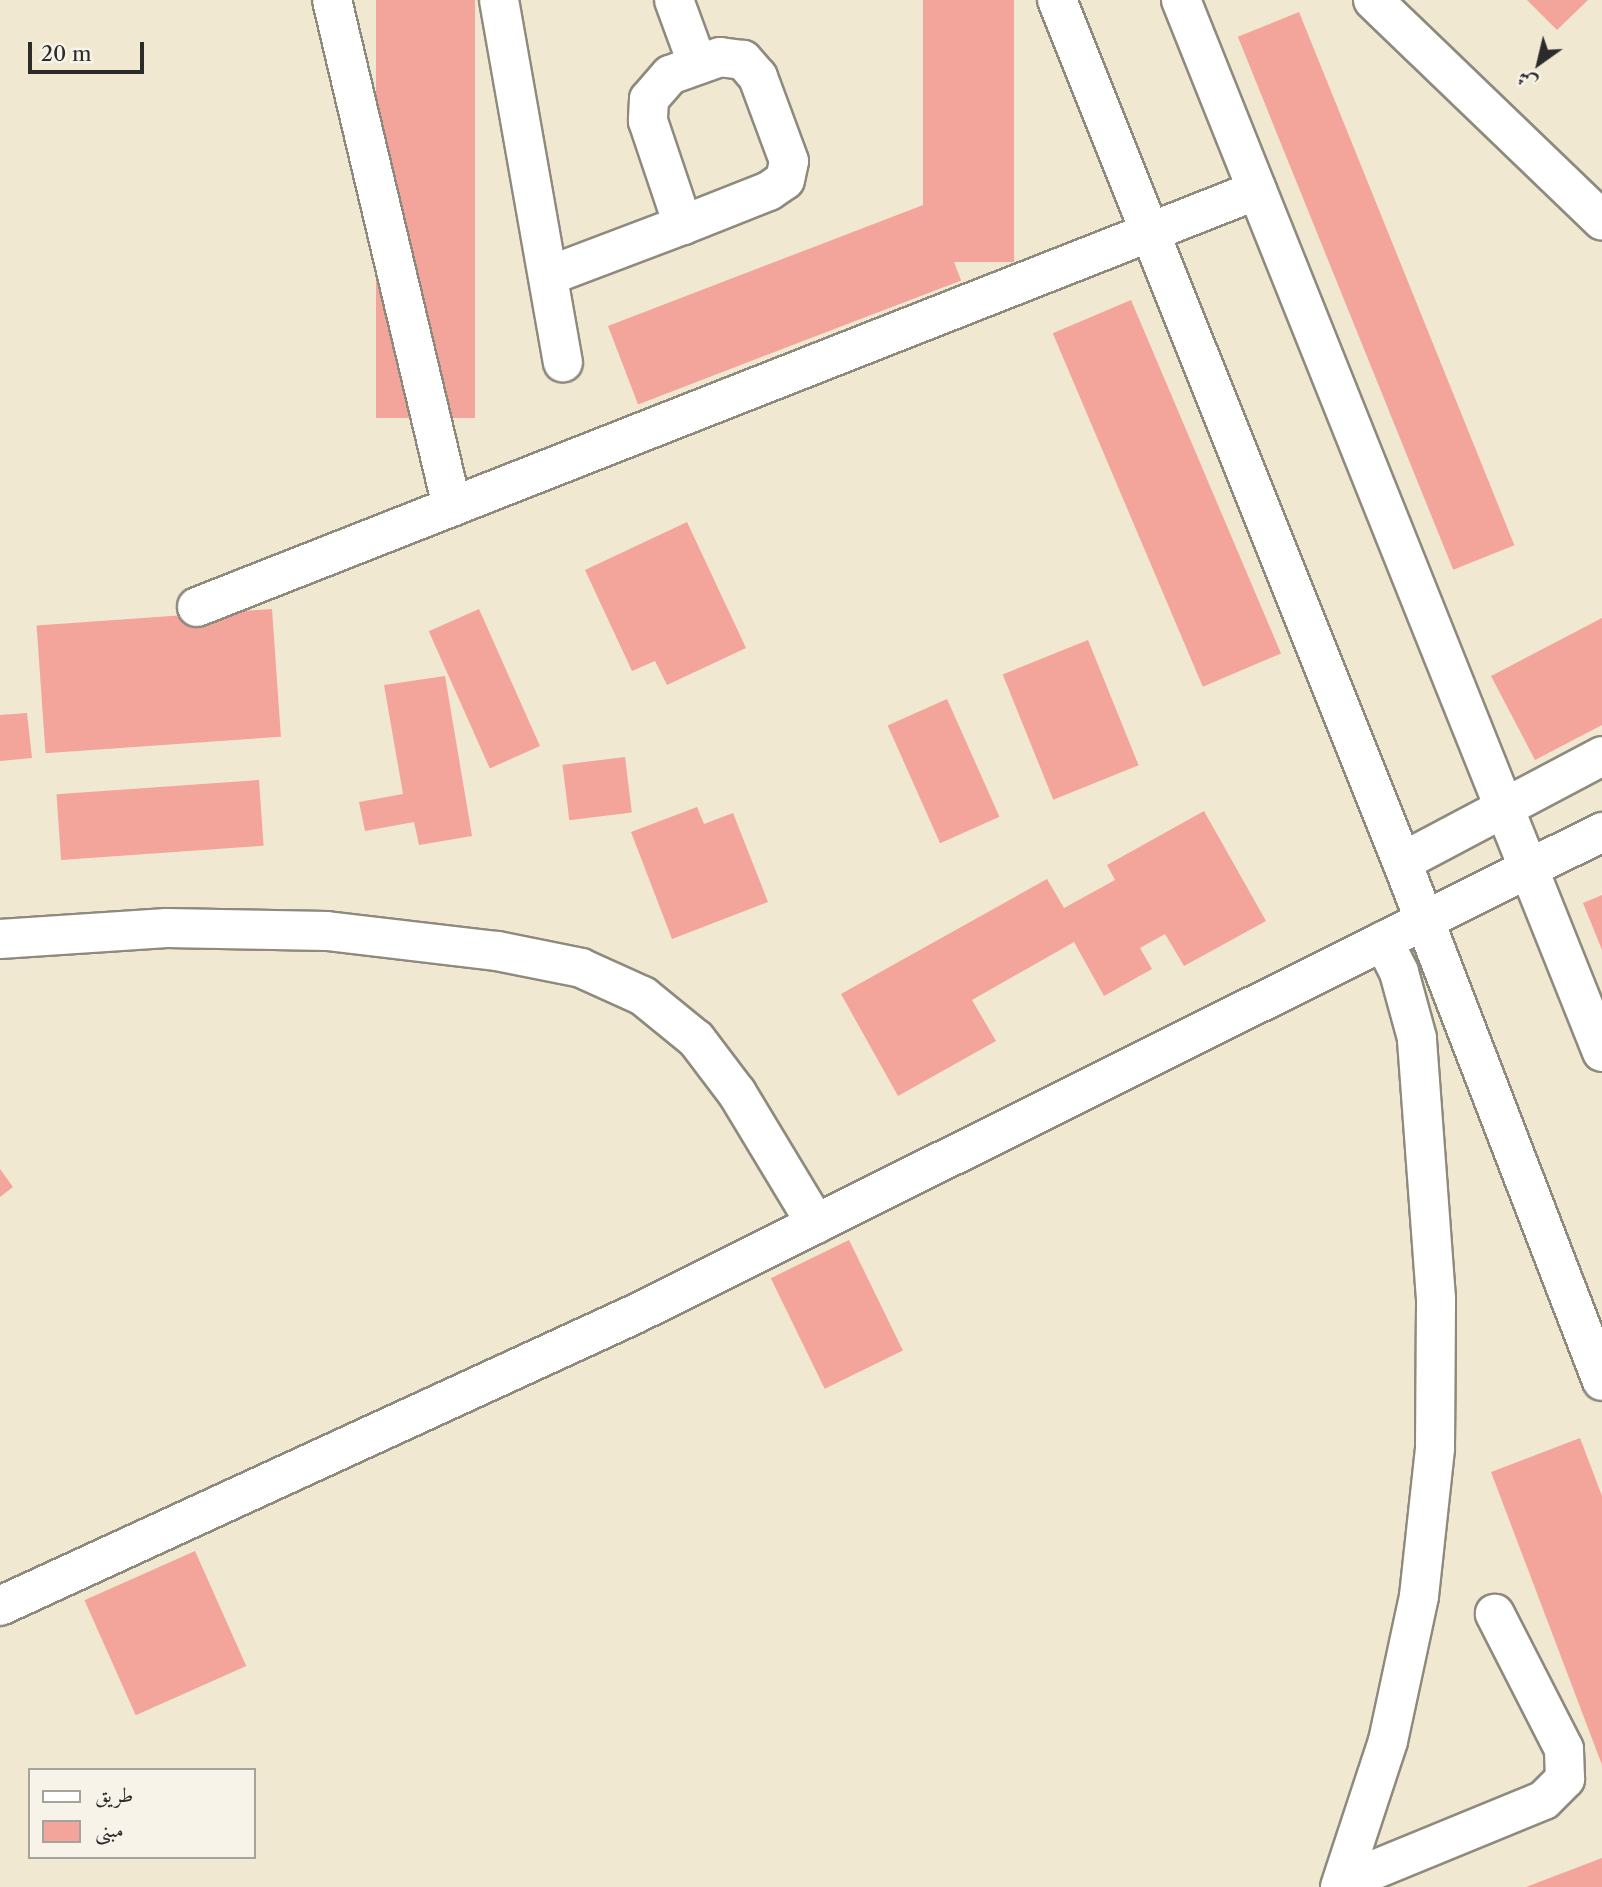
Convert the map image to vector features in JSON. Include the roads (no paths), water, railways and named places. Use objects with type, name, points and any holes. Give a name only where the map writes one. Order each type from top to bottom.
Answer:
[{"type":"street","points":[[332,0],[452,507]]},
{"type":"street","points":[[499,0],[563,362]]},
{"type":"street","points":[[674,0],[698,63]]},
{"type":"street","points":[[1057,0],[1402,862],[1602,1381]]},
{"type":"street","points":[[1181,0],[1602,1052]]},
{"type":"street","points":[[1374,0],[1602,220]]},
{"type":"street","points":[[548,276],[683,225],[778,187],[789,171],[789,161],[752,67],[732,56],[698,63],[661,81],[647,110],[683,225]]},
{"type":"street","points":[[197,607],[1257,190]]},
{"type":"street","points":[[1402,862],[1602,756]]},
{"type":"street","points":[[0,1606],[398,1426],[816,1224],[1602,832]]},
{"type":"street","points":[[0,939],[167,928],[327,931],[497,951],[581,968],[643,996],[696,1039],[737,1093],[816,1224]]},
{"type":"street","points":[[1341,1885],[1388,1741],[1417,1609],[1435,1448],[1436,1299],[1417,1038],[1399,972],[1383,942]]},
{"type":"street","points":[[1341,1885],[1544,1800],[1565,1779],[1564,1749],[1495,1614]]}]
